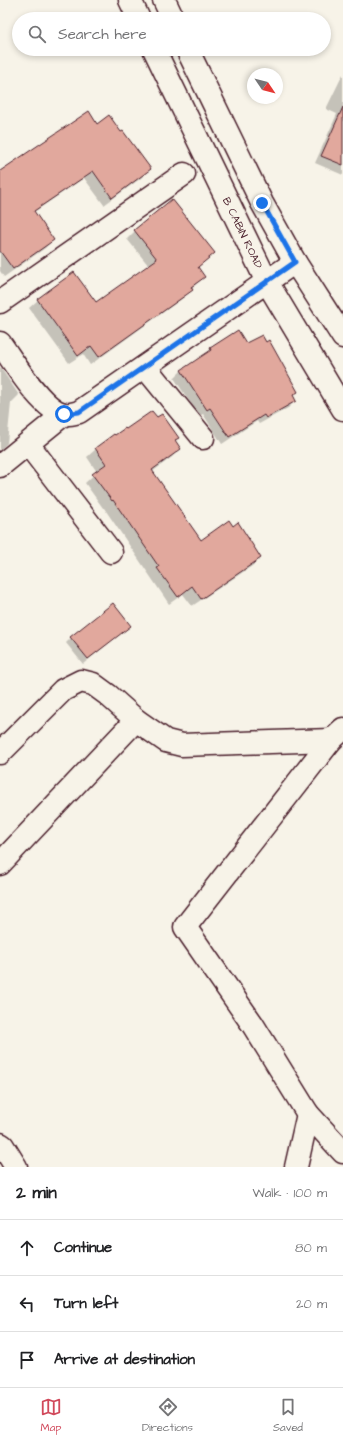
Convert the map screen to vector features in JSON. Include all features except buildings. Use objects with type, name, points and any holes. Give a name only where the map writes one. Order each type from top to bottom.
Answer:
[{"type":"street","points":[[130,0],[136,12]]},
{"type":"street","points":[[164,0],[170,12]]},
{"type":"street","name":"B CABIN ROAD","points":[[157,56],[267,282],[343,409]]},
{"type":"street","points":[[190,56],[262,203],[295,262],[343,337]]},
{"type":"street","points":[[0,302],[184,174]]},
{"type":"street","points":[[0,466],[64,414],[79,412],[295,262]]},
{"type":"street","points":[[0,343],[32,388],[48,406],[64,414]]},
{"type":"street","points":[[145,367],[203,438]]},
{"type":"street","points":[[28,444],[111,552]]},
{"type":"street","points":[[0,753],[64,690],[81,682],[92,684],[98,688],[136,720],[166,741],[182,745],[337,735]]},
{"type":"street","points":[[0,864],[136,720]]},
{"type":"street","points":[[337,735],[185,927],[252,1025],[308,1114],[341,1146]]},
{"type":"street","points":[[296,1167],[308,1114]]},
{"type":"street","points":[[0,1144],[3,1146],[16,1167]]},
{"type":"route","points":[[64,414],[79,412],[295,262],[262,203]]}]
